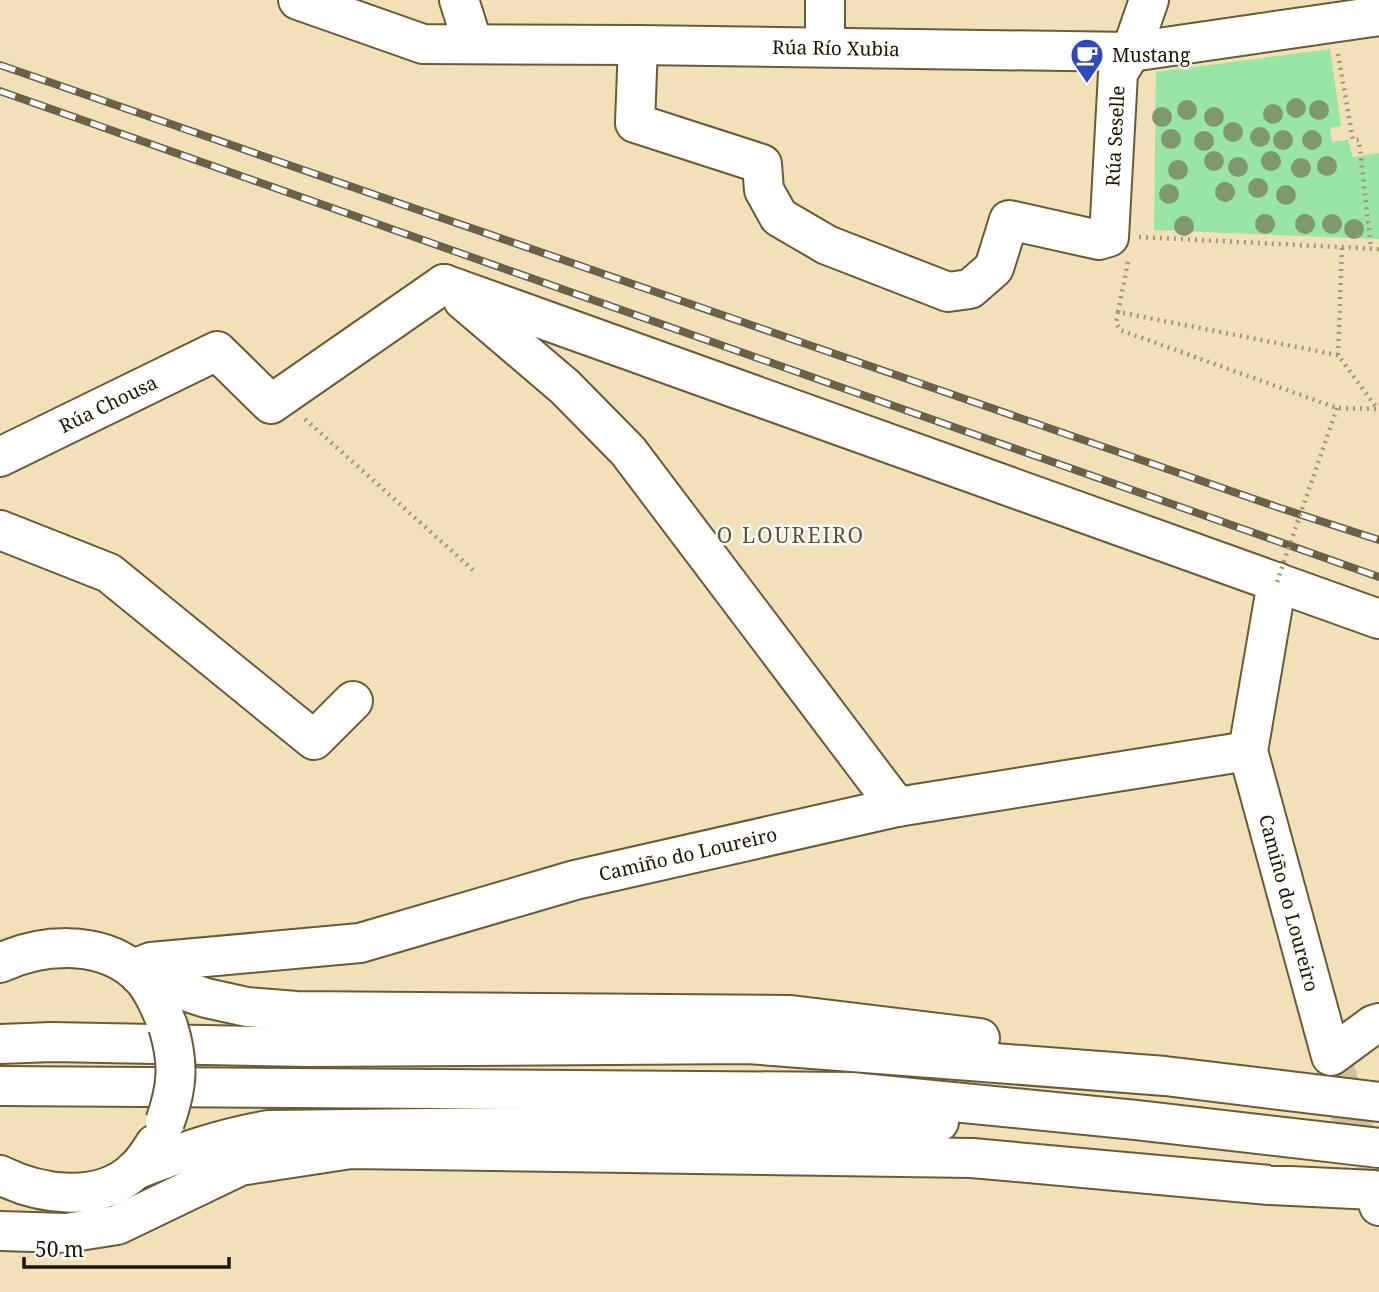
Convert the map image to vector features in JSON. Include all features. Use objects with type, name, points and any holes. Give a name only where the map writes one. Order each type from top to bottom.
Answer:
[{"type":"main road","name":"Rúa Río Xubia","points":[[298,0],[423,44],[638,44],[1130,52],[1379,16]]},
{"type":"main road","points":[[459,0],[473,44]]},
{"type":"main road","points":[[825,0],[825,47]]},
{"type":"main road","name":"Rúa Seselle","points":[[1120,244],[1118,73],[1130,52],[1149,0]]},
{"type":"main road","points":[[638,44],[635,123],[762,164],[764,190],[779,218],[827,245],[948,292],[970,289],[994,268],[1009,220],[1120,244]]},
{"type":"main road","points":[[281,397],[444,284]]},
{"type":"main road","points":[[444,284],[1379,619]]},
{"type":"main road","points":[[444,284],[565,387],[628,451],[897,807]]},
{"type":"main road","name":"Rúa Chousa","points":[[0,457],[217,351],[271,404],[281,397]]},
{"type":"main road","points":[[0,530],[109,572],[314,740],[353,701]]},
{"type":"main road","name":"Camiño do Loureiro","points":[[1277,582],[1248,751],[1331,1056],[1379,1023]]},
{"type":"main road","name":"Camiño do Loureiro","points":[[137,972],[151,962],[360,943],[575,880],[897,807],[1248,751]]},
{"type":"main road","points":[[0,963],[47,948],[82,949],[110,956],[137,972],[206,998],[247,1007],[296,1011],[791,1015],[961,1034],[1268,1089]]},
{"type":"main road","points":[[135,1170],[154,1146],[165,1122],[173,1101],[176,1079],[176,1053],[168,1026],[159,1003],[137,972]]},
{"type":"main road","points":[[0,1044],[52,1042],[311,1047],[748,1044],[1165,1076],[1379,1102]]},
{"type":"main road","points":[[0,1086],[850,1093],[1136,1120],[1379,1148]]},
{"type":"main road","points":[[0,1175],[26,1186],[39,1188],[77,1192],[99,1190],[135,1170],[177,1153],[230,1137],[269,1130],[1136,1120]]},
{"type":"main road","points":[[1,1234],[66,1233],[117,1225],[240,1166],[351,1149],[972,1158],[1269,1185],[1377,1198]]},
{"type":"main road","points":[[99,1190],[117,1225]]},
{"type":"path","points":[[1332,22],[1353,140],[1359,140],[1371,248]]},
{"type":"path","points":[[1152,237],[1379,249]]},
{"type":"path","points":[[1120,244],[1116,323],[1119,330],[1337,408],[1378,408]]},
{"type":"path","points":[[1342,248],[1338,355],[1378,408]]},
{"type":"path","points":[[1118,312],[1338,355]]},
{"type":"path","points":[[281,397],[472,570]]},
{"type":"path","points":[[1277,582],[1337,408]]},
{"type":"green space","points":[[1330,49],[1341,126],[1330,128],[1332,142],[1348,140],[1353,157],[1379,153],[1379,239],[1154,230],[1156,72]]},
{"type":"tunnel","points":[[1331,1056],[1374,1190]]},
{"type":"railway","points":[[0,65],[1379,540]]},
{"type":"railway","points":[[0,91],[1379,577]]},
{"type":"place","name":"Mustang","points":[[1087,85]]},
{"type":"district","name":"O LOUREIRO","points":[[791,536]]}]
